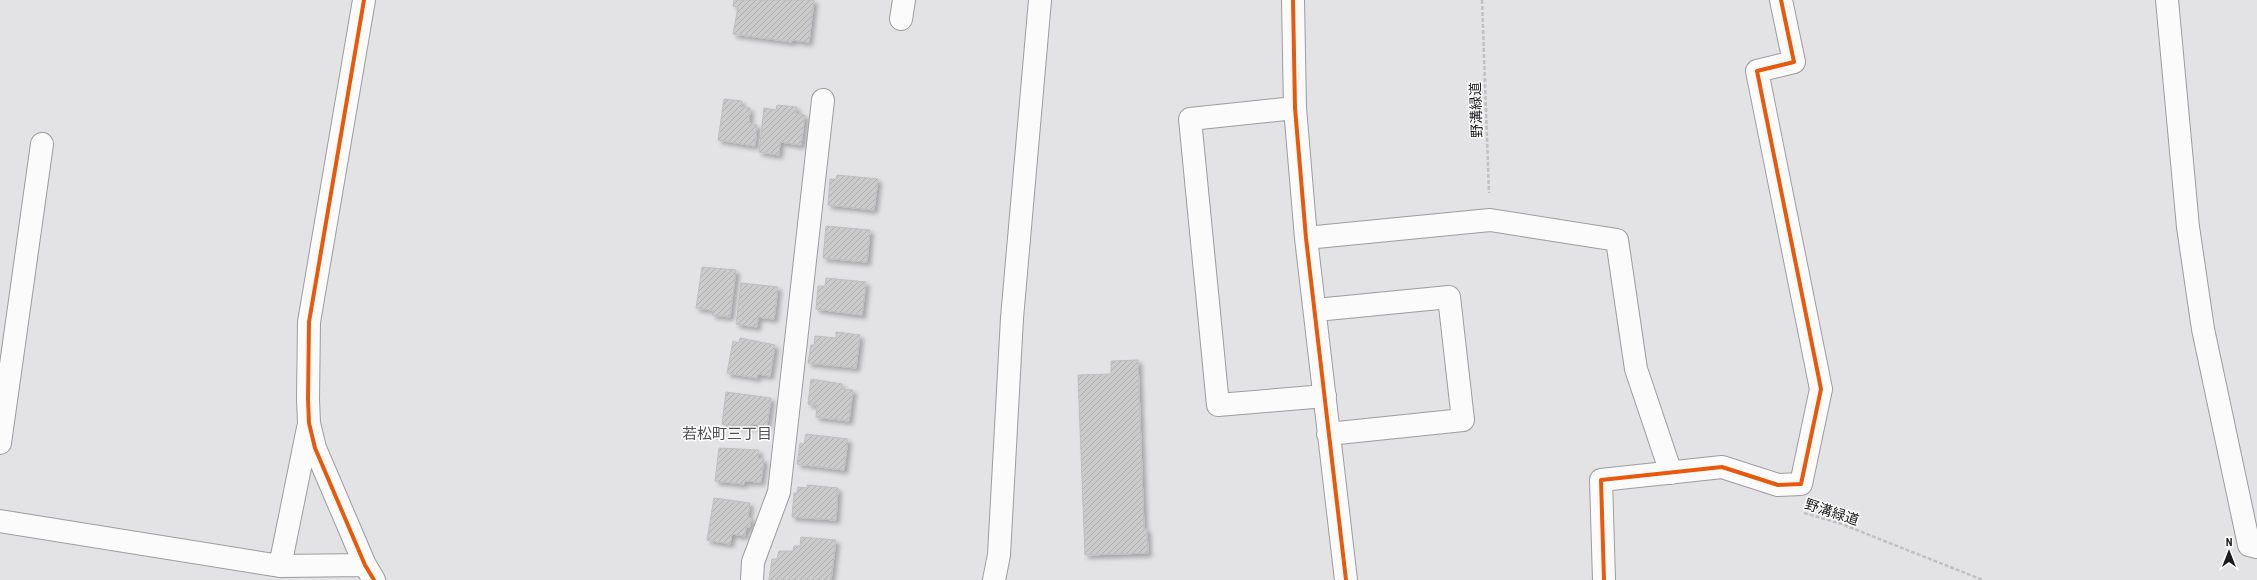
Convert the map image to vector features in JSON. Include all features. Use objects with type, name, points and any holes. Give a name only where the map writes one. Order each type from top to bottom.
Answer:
[{"type":"street","points":[[280,566],[309,423],[308,322],[364,0]]},
{"type":"street","points":[[994,580],[999,555],[1012,318],[1040,0]]},
{"type":"street","points":[[1293,0],[1295,108],[1306,238],[1316,310],[1328,434],[1346,580]]},
{"type":"street","points":[[1604,580],[1601,480],[1722,466],[1778,485],[1801,484],[1821,390],[1757,71],[1794,62],[1782,0]]},
{"type":"street","points":[[2167,0],[2188,227],[2202,329],[2249,545],[2257,547]]},
{"type":"street","points":[[752,580],[753,562],[779,492],[823,100]]},
{"type":"street","points":[[1295,108],[1190,119],[1218,405],[1325,396]]},
{"type":"street","points":[[0,444],[42,144]]},
{"type":"street","points":[[1306,238],[1490,220],[1617,240],[1636,369],[1671,473]]},
{"type":"street","points":[[1316,310],[1450,297],[1463,420],[1328,434]]},
{"type":"street","points":[[0,521],[280,566],[370,572],[318,454],[309,423]]},
{"type":"building","points":[[734,0],[814,0],[809,42],[792,40],[792,42],[733,34],[738,7],[733,6]]},
{"type":"building","points":[[724,99],[742,101],[741,107],[750,108],[749,123],[757,125],[755,146],[718,140]]},
{"type":"building","points":[[777,105],[797,107],[796,114],[805,115],[801,145],[780,142],[779,155],[759,152],[764,108],[776,110]]},
{"type":"building","points":[[837,175],[878,179],[874,210],[828,205],[830,179],[836,179]]},
{"type":"building","points":[[826,226],[870,230],[867,262],[823,258]]},
{"type":"building","points":[[702,267],[736,270],[730,317],[712,315],[713,310],[696,308]]},
{"type":"building","points":[[826,278],[866,282],[862,315],[816,309],[818,286],[825,286]]},
{"type":"building","points":[[741,283],[778,287],[774,319],[758,317],[757,327],[736,324]]},
{"type":"building","points":[[836,332],[860,335],[856,368],[808,363],[811,345],[814,345],[815,336],[836,338]]},
{"type":"building","points":[[740,338],[775,345],[770,376],[758,374],[757,378],[727,373],[733,341],[739,343]]},
{"type":"building","points":[[1138,360],[1144,529],[1147,529],[1148,553],[1085,555],[1078,375],[1111,374],[1111,361]]},
{"type":"building","points":[[811,379],[842,384],[842,389],[853,390],[849,421],[816,417],[817,405],[808,404]]},
{"type":"building","points":[[726,392],[771,398],[767,426],[753,424],[752,427],[722,424]]},
{"type":"building","points":[[806,434],[848,439],[844,470],[797,464],[800,443],[804,444]]},
{"type":"building","points":[[719,448],[759,450],[758,459],[764,459],[761,482],[745,481],[744,484],[715,481]]},
{"type":"building","points":[[807,485],[838,488],[836,520],[792,517],[794,493],[797,493],[798,487],[807,488]]},
{"type":"building","points":[[714,498],[750,503],[748,517],[751,518],[750,527],[746,527],[745,536],[732,534],[730,544],[707,540]]},
{"type":"building","points":[[801,537],[836,540],[831,580],[769,580],[772,559],[777,559],[779,551],[793,551],[794,546],[800,546]]},
{"type":"cycle path","points":[[364,0],[309,322],[308,399],[309,423],[315,448],[365,565],[374,580]]},
{"type":"cycle path","points":[[1293,0],[1295,108],[1306,238],[1346,580]]},
{"type":"cycle path","points":[[1604,580],[1601,480],[1722,467],[1778,485],[1801,484],[1821,389],[1757,71],[1794,62],[1781,0]]},
{"type":"district","name":"若松町三丁目","points":[[727,434]]}]
